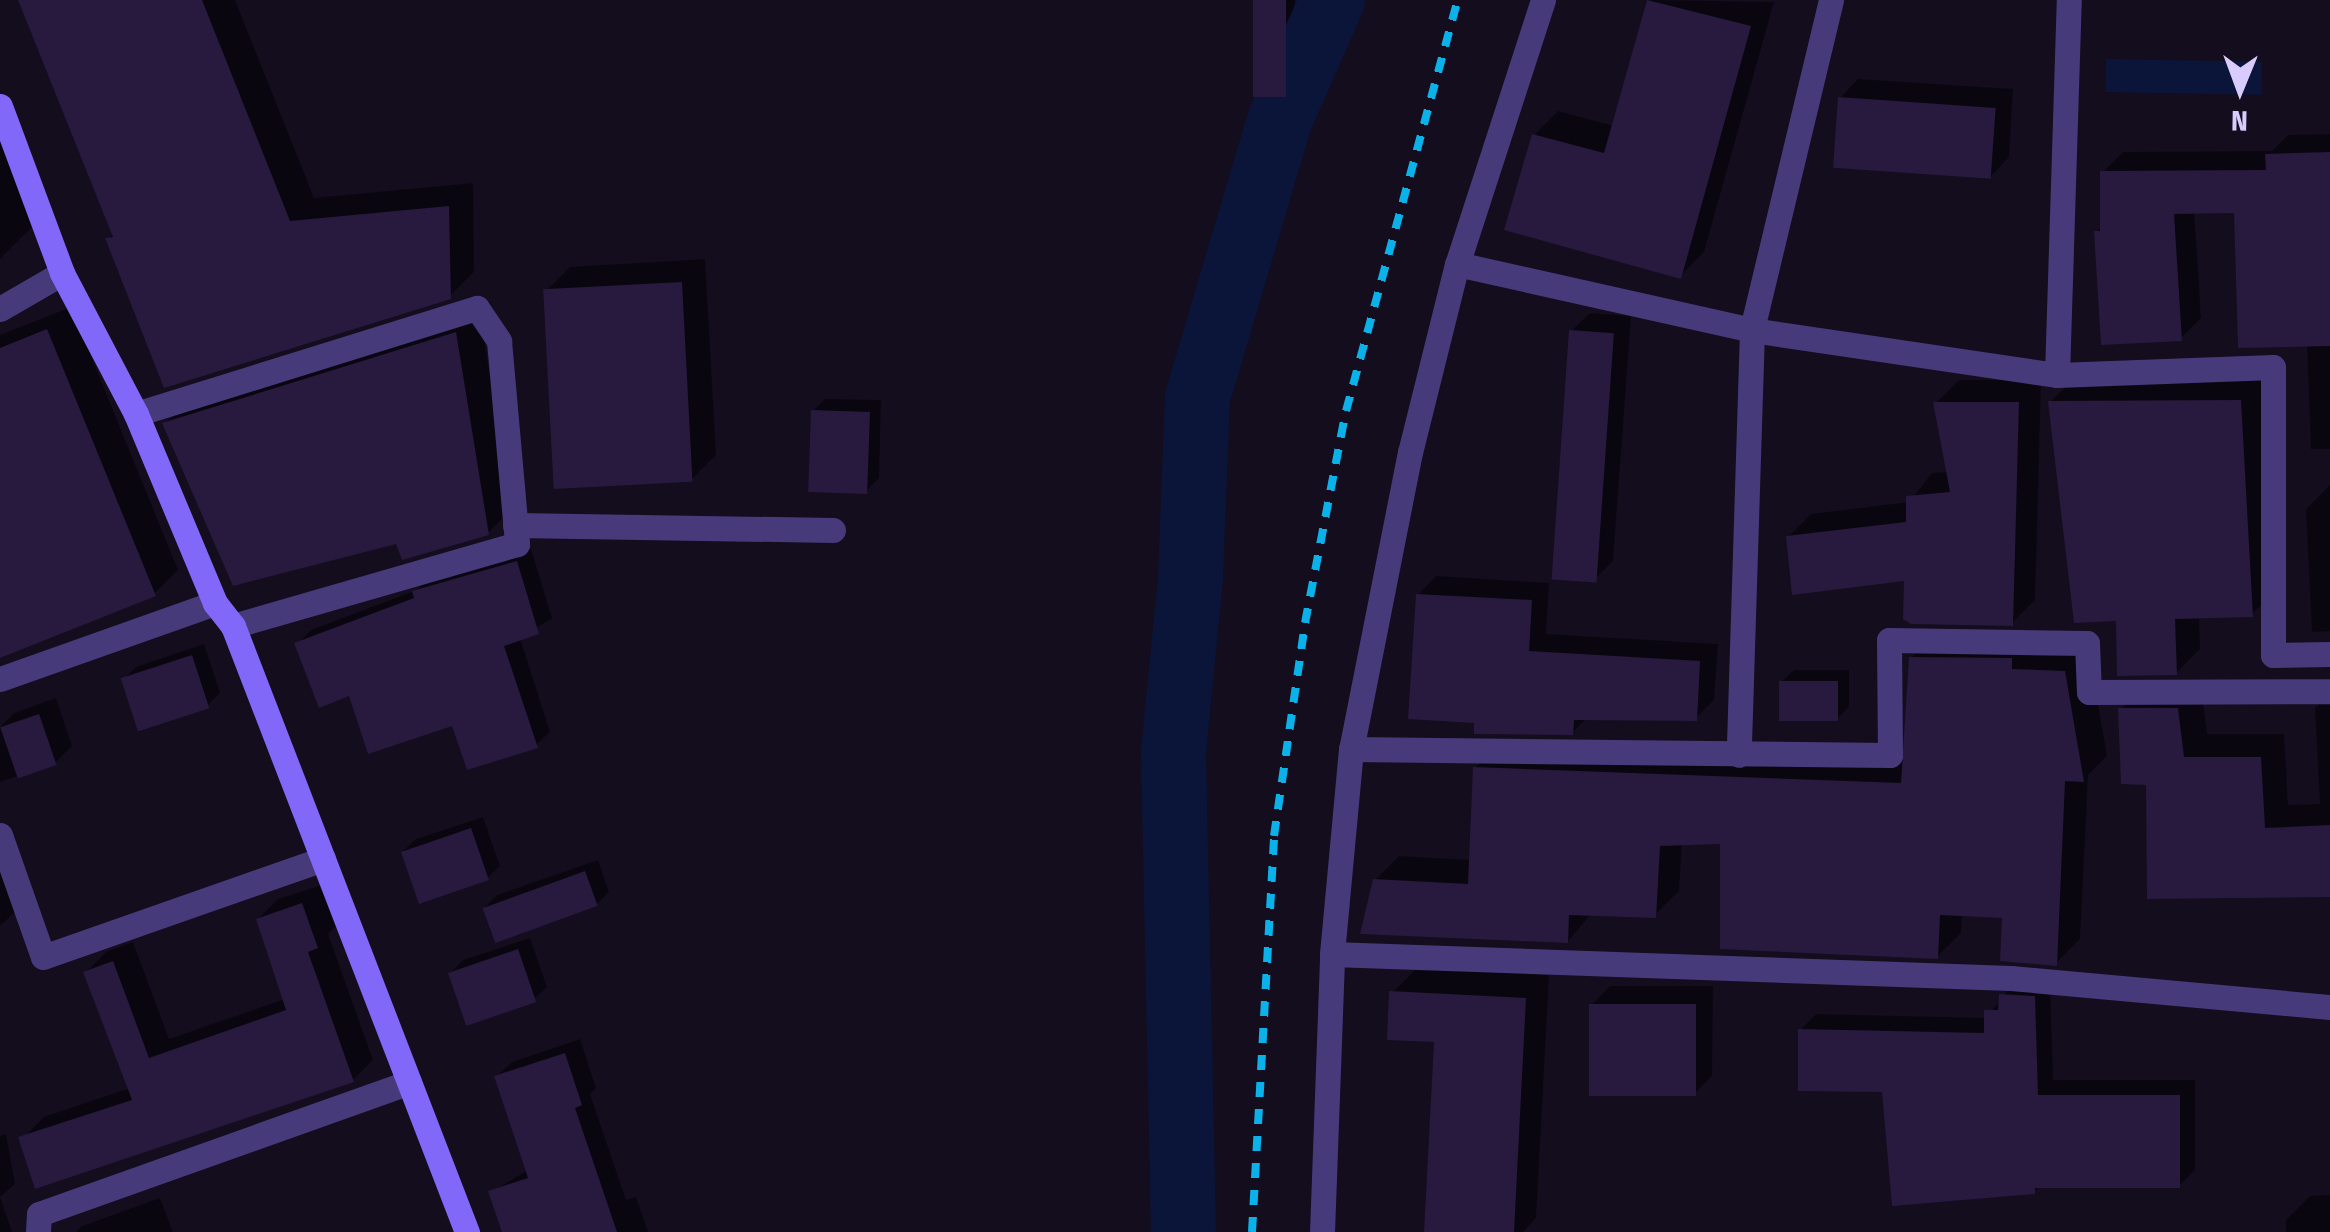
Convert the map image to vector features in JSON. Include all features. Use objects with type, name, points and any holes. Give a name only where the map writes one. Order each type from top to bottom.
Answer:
[{"type":"street","points":[[1322,1232],[1332,954],[1351,749],[1410,452],[1456,264],[1543,0]]},
{"type":"street","points":[[1739,754],[1752,330],[1831,0]]},
{"type":"street","points":[[2057,374],[2069,0]]},
{"type":"street","points":[[0,106],[62,273],[136,414],[215,603],[233,626],[467,1232]]},
{"type":"street","points":[[1456,264],[1752,330],[2057,374],[2273,367],[2273,655],[2330,654]]},
{"type":"street","points":[[0,309],[62,273]]},
{"type":"street","points":[[136,414],[478,308],[499,341],[517,544],[233,626]]},
{"type":"street","points":[[516,526],[833,530]]},
{"type":"street","points":[[0,679],[215,603]]},
{"type":"street","points":[[1351,749],[1890,755],[1889,640],[2087,643],[2090,692],[2330,691]]},
{"type":"street","points":[[0,835],[43,957],[323,859]]},
{"type":"street","points":[[1332,954],[2011,978],[2330,1007]]},
{"type":"street","points":[[38,1232],[39,1214],[409,1082]]},
{"type":"water","points":[[2106,59],[2262,62],[2261,95],[2105,92]]},
{"type":"building","points":[[18,0],[202,0],[290,221],[449,206],[451,299],[164,388],[105,238],[113,237]]},
{"type":"building","points":[[1253,0],[1286,0],[1286,97],[1253,97]]},
{"type":"building","points":[[1647,0],[1751,26],[1681,279],[1504,230],[1532,134],[1604,153]]},
{"type":"building","points":[[1838,97],[1996,108],[1991,179],[1833,168]]},
{"type":"building","points":[[2330,152],[2330,346],[2238,348],[2234,213],[2174,214],[2182,341],[2101,345],[2094,231],[2100,231],[2100,171],[2266,170],[2265,154]]},
{"type":"building","points":[[682,282],[692,482],[554,489],[543,289]]},
{"type":"building","points":[[47,329],[156,596],[0,658],[0,348]]},
{"type":"building","points":[[1569,330],[1614,333],[1596,583],[1552,579]]},
{"type":"building","points":[[456,332],[489,535],[402,560],[396,544],[233,586],[162,423]]},
{"type":"building","points":[[2241,400],[2253,617],[2175,619],[2177,675],[2117,676],[2116,621],[2074,623],[2048,401]]},
{"type":"building","points":[[1933,402],[2019,402],[2013,626],[1911,624],[1903,619],[1904,581],[1792,595],[1786,536],[1906,522],[1906,496],[1950,492]]},
{"type":"building","points":[[811,410],[870,412],[867,494],[808,492]]},
{"type":"building","points":[[517,561],[539,634],[504,646],[538,748],[467,770],[452,726],[368,754],[349,696],[319,708],[294,643],[414,598],[412,591]]},
{"type":"building","points":[[1416,594],[1532,600],[1529,651],[1700,661],[1697,721],[1574,720],[1573,735],[1474,734],[1474,723],[1408,719]]},
{"type":"building","points":[[192,655],[209,708],[138,731],[121,678]]},
{"type":"building","points":[[1909,657],[2012,658],[2012,669],[2065,671],[2084,782],[2065,781],[2057,966],[2000,961],[2002,918],[1940,915],[1938,959],[1720,949],[1720,844],[1660,846],[1656,918],[1569,915],[1568,943],[1360,934],[1373,879],[1468,884],[1473,767],[1901,783]]},
{"type":"building","points":[[1779,681],[1838,681],[1838,721],[1779,721]]},
{"type":"building","points":[[2118,708],[2178,708],[2184,757],[2261,757],[2265,828],[2330,825],[2330,897],[2147,899],[2146,785],[2121,784]]},
{"type":"building","points":[[39,714],[57,765],[18,778],[0,727]]},
{"type":"building","points":[[471,828],[489,880],[419,904],[401,852]]},
{"type":"building","points":[[585,871],[598,906],[495,943],[483,908]]},
{"type":"building","points":[[302,903],[318,948],[308,952],[354,1082],[35,1189],[18,1137],[132,1100],[83,972],[113,961],[149,1058],[286,1010],[256,919]]},
{"type":"building","points":[[518,949],[536,1002],[466,1026],[448,973]]},
{"type":"building","points":[[1389,991],[1526,998],[1514,1232],[1424,1232],[1434,1042],[1387,1040]]},
{"type":"building","points":[[1999,994],[2035,996],[2038,1095],[2180,1095],[2180,1188],[2035,1188],[2035,1194],[1892,1206],[1882,1092],[1798,1091],[1798,1029],[1984,1033],[1984,1010],[1998,1010]]},
{"type":"building","points":[[1589,1004],[1696,1004],[1696,1096],[1589,1096]]},
{"type":"building","points":[[565,1053],[582,1105],[575,1108],[617,1232],[502,1232],[488,1191],[528,1178],[494,1076]]},
{"type":"waterway","points":[[1183,1232],[1173,751],[1190,577],[1197,397],[1279,120],[1332,0]]},
{"type":"railway","points":[[1252,1232],[1274,836],[1305,623],[1346,411],[1458,0]]}]
